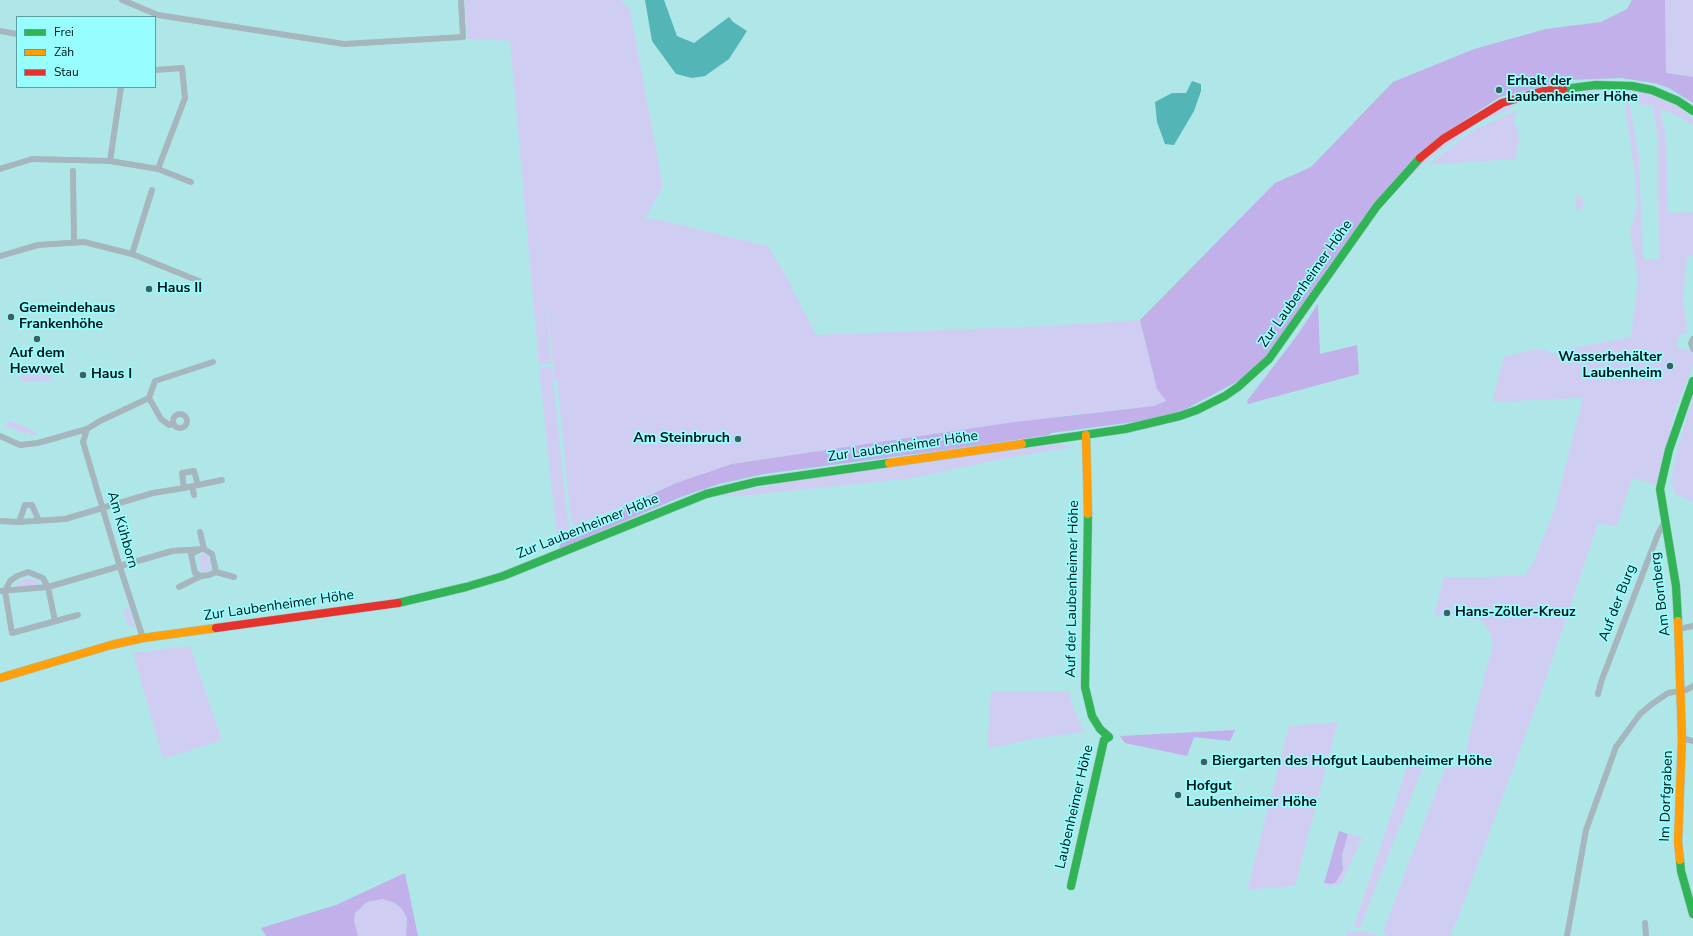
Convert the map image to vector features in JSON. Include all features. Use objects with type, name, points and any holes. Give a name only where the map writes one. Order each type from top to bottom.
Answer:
[{"type":"street","points":[[122,0],[158,16],[335,44],[463,37],[461,0]]},
{"type":"street","points":[[0,31],[16,34]]},
{"type":"street","points":[[156,70],[182,68],[185,98],[158,170]]},
{"type":"street","name":"Zur Laubenheimer Höhe","points":[[0,678],[143,638],[398,603],[466,587],[503,576],[706,494],[756,482],[1086,435],[1147,425],[1171,419],[1197,410],[1238,387],[1270,359],[1377,206],[1407,172],[1443,139],[1485,112],[1502,104],[1533,94],[1559,88],[1596,85],[1632,86],[1652,90],[1678,101],[1693,111]]},
{"type":"street","points":[[110,161],[121,88]]},
{"type":"street","points":[[0,169],[32,159],[110,161],[158,170],[191,182]]},
{"type":"street","points":[[73,171],[74,243]]},
{"type":"street","points":[[132,254],[152,190]]},
{"type":"street","points":[[0,256],[38,245],[84,242],[132,254],[199,281]]},
{"type":"street","points":[[1693,339],[1690,343],[1693,349]]},
{"type":"street","points":[[0,436],[20,445],[38,443],[87,429],[100,421],[149,398],[155,381],[213,362]]},
{"type":"street","name":"Am Bornberg","points":[[1681,690],[1676,586],[1661,496],[1663,473],[1669,450],[1693,381]]},
{"type":"street","points":[[149,398],[162,419],[169,425],[174,424]]},
{"type":"street","name":"Am Kühborn","points":[[87,429],[83,442],[120,567],[143,638]]},
{"type":"street","name":"Auf der Laubenheimer Höhe","points":[[1086,435],[1088,482],[1085,687],[1088,705],[1092,716],[1100,729],[1109,737]]},
{"type":"street","points":[[184,488],[182,473],[194,471],[194,496]]},
{"type":"street","points":[[0,521],[19,522],[65,519],[153,493],[222,480]]},
{"type":"street","points":[[19,522],[25,505],[32,505],[38,521]]},
{"type":"street","name":"Auf der Burg","points":[[1598,694],[1601,682],[1658,534],[1663,524],[1665,524]]},
{"type":"street","points":[[200,532],[202,549]]},
{"type":"street","points":[[201,576],[196,573],[191,554],[202,549]]},
{"type":"street","points":[[2,591],[48,587],[172,551],[202,549],[212,554],[216,572]]},
{"type":"street","points":[[2,591],[10,581],[17,576],[28,572],[43,578],[48,587],[55,621]]},
{"type":"street","points":[[179,587],[201,576],[216,572],[234,577]]},
{"type":"street","points":[[2,591],[12,633],[78,615]]},
{"type":"street","points":[[1679,629],[1693,626]]},
{"type":"street","points":[[1567,936],[1586,830],[1616,747],[1640,714],[1664,695],[1672,691],[1689,689],[1693,686]]},
{"type":"street","name":"Im Dorfgraben","points":[[1681,690],[1682,738],[1678,842],[1681,871],[1693,914]]},
{"type":"street","name":"Laubenheimer Höhe","points":[[1071,886],[1104,740],[1109,737]]},
{"type":"street","points":[[1682,738],[1693,741]]},
{"type":"street","points":[[1645,922],[1646,936]]},
{"type":"shaded area","points":[[464,0],[621,0],[630,10],[663,186],[643,223],[651,218],[768,246],[785,274],[816,335],[1048,326],[1140,320],[1157,389],[1166,401],[1154,406],[1070,415],[732,464],[676,483],[574,527],[570,513],[557,379],[554,379],[547,294],[551,364],[539,365],[510,41],[468,39]]},
{"type":"shaded area","points":[[645,0],[664,0],[677,36],[694,43],[729,17],[733,22],[747,31],[729,59],[705,76],[692,78],[676,74],[652,41]]},
{"type":"shaded area","points":[[1632,0],[1665,0],[1666,73],[1693,77],[1693,103],[1669,88],[1654,83],[1621,78],[1571,80],[1500,97],[1439,137],[1409,164],[1379,198],[1329,266],[1285,333],[1263,361],[1242,379],[1182,411],[1157,419],[1051,433],[1049,435],[967,447],[764,474],[719,484],[681,497],[562,548],[559,547],[561,542],[576,529],[676,483],[732,464],[1015,422],[1154,406],[1166,401],[1157,389],[1140,320],[1275,183],[1311,167],[1393,82],[1474,49],[1546,29],[1601,22],[1627,9]]},
{"type":"shaded area","points":[[1665,0],[1693,0],[1693,77],[1666,73]]},
{"type":"shaded area","points":[[1192,81],[1201,84],[1201,91],[1194,111],[1174,145],[1165,144],[1157,122],[1155,102],[1172,93],[1186,93]]},
{"type":"shaded area","points":[[1583,89],[1611,89],[1648,93],[1676,105],[1693,119],[1693,125],[1660,109],[1666,136],[1668,213],[1693,212],[1693,256],[1687,257],[1683,301],[1688,332],[1679,335],[1677,348],[1689,350],[1693,353],[1693,366],[1676,408],[1657,485],[1632,478],[1617,526],[1598,524],[1541,693],[1450,936],[1387,936],[1383,931],[1445,768],[1455,767],[1462,762],[1465,756],[1476,707],[1493,645],[1489,631],[1482,620],[1434,615],[1444,577],[1485,577],[1486,585],[1486,577],[1525,575],[1535,559],[1555,507],[1583,398],[1492,402],[1504,357],[1531,350],[1547,350],[1549,353],[1558,353],[1560,350],[1631,337],[1638,278],[1630,232],[1637,206],[1635,176],[1624,99],[1588,97],[1524,103],[1556,93]],"holes":[[[1629,101],[1653,107],[1657,135],[1659,259],[1643,259],[1639,157]]]},
{"type":"shaded area","points":[[1509,105],[1512,105],[1513,108],[1480,122],[1429,159],[1402,184],[1362,231],[1396,187],[1435,149],[1476,121]]},
{"type":"shaded area","points":[[1515,111],[1517,113],[1513,121],[1518,130],[1519,139],[1516,159],[1428,165],[1474,130]]},
{"type":"shaded area","points":[[1575,192],[1583,200],[1584,204],[1577,214]]},
{"type":"shaded area","points":[[1318,304],[1320,354],[1357,345],[1359,374],[1248,404],[1247,401],[1296,337]]},
{"type":"shaded area","points":[[45,366],[53,381],[26,382],[20,380],[21,370],[26,368],[27,371]]},
{"type":"shaded area","points":[[552,367],[567,514],[570,528],[557,539],[539,368]]},
{"type":"shaded area","points":[[1693,396],[1693,502],[1675,494],[1671,481],[1677,450]]},
{"type":"shaded area","points":[[8,420],[35,431],[38,436],[30,435],[27,431],[26,434],[5,426]]},
{"type":"shaded area","points":[[1060,444],[1074,447],[1006,458],[914,478],[742,496],[719,496],[796,480],[985,453]]},
{"type":"shaded area","points":[[206,553],[210,562],[210,571],[203,572],[201,571],[199,556]]},
{"type":"shaded area","points":[[27,578],[39,581],[39,585],[16,587],[18,582]]},
{"type":"shaded area","points":[[129,608],[135,628],[128,625],[123,610]]},
{"type":"shaded area","points":[[190,646],[222,740],[163,759],[133,653]]},
{"type":"shaded area","points":[[991,691],[1070,691],[1071,701],[1084,732],[1037,738],[987,749]]},
{"type":"shaded area","points":[[1338,722],[1295,886],[1247,890],[1289,726]]},
{"type":"shaded area","points":[[1235,730],[1230,741],[1194,737],[1187,756],[1125,743],[1120,736]]},
{"type":"shaded area","points":[[1408,763],[1424,765],[1360,928],[1353,928]]},
{"type":"shaded area","points":[[1339,831],[1348,834],[1342,855],[1343,870],[1336,882],[1332,884],[1324,883]]},
{"type":"shaded area","points":[[1348,834],[1363,837],[1341,884],[1326,887],[1324,883],[1332,884],[1343,870],[1342,855]]},
{"type":"shaded area","points":[[405,873],[418,936],[406,936],[407,918],[402,909],[395,903],[383,899],[367,902],[355,913],[354,921],[358,936],[266,936],[261,928],[336,905]]},
{"type":"shaded area","points":[[383,899],[395,903],[402,909],[407,918],[406,936],[358,936],[354,921],[355,913],[367,902]]},
{"type":"shaded area","points":[[1347,931],[1366,931],[1379,936],[1347,936]]},
{"type":"traffic: fast","points":[[1563,89],[1596,85],[1632,86],[1652,90],[1678,101],[1693,111]]},
{"type":"traffic: fast","points":[[1022,444],[1125,429],[1180,416],[1197,410],[1225,396],[1238,387],[1269,359],[1377,206],[1420,158]]},
{"type":"traffic: fast","points":[[1678,621],[1676,586],[1660,489],[1669,450],[1693,381]]},
{"type":"traffic: fast","points":[[398,603],[466,587],[503,576],[706,494],[756,482],[889,463]]},
{"type":"traffic: fast","points":[[1071,886],[1104,740],[1109,737],[1100,729],[1092,716],[1085,687],[1088,514]]},
{"type":"traffic: fast","points":[[1680,860],[1681,871],[1693,914]]},
{"type":"traffic: slow","points":[[1086,435],[1088,514]]},
{"type":"traffic: slow","points":[[889,463],[1022,444]]},
{"type":"traffic: slow","points":[[1678,621],[1682,738],[1678,842],[1680,860]]},
{"type":"traffic: slow","points":[[0,678],[111,645],[143,638],[216,628]]},
{"type":"traffic: jam","points":[[1420,158],[1443,139],[1502,103],[1543,91],[1563,89]]},
{"type":"traffic: jam","points":[[216,628],[398,603]]},
{"type":"place","name":"Erhalt der Laubenheimer Höhe","points":[[1499,90]]},
{"type":"place","name":"Haus II","points":[[149,289]]},
{"type":"place","name":"Gemeindehaus Frankenhöhe","points":[[11,317]]},
{"type":"place","name":"Auf dem Hewwel","points":[[37,339]]},
{"type":"place","name":"Wasserbehälter Laubenheim","points":[[1670,366]]},
{"type":"place","name":"Haus I","points":[[83,375]]},
{"type":"place","name":"Am Steinbruch","points":[[738,439]]},
{"type":"place","name":"Hans-Zöller-Kreuz","points":[[1447,613]]},
{"type":"place","name":"Biergarten des Hofgut Laubenheimer Höhe","points":[[1204,762]]},
{"type":"place","name":"Hofgut Laubenheimer Höhe","points":[[1178,795]]}]
